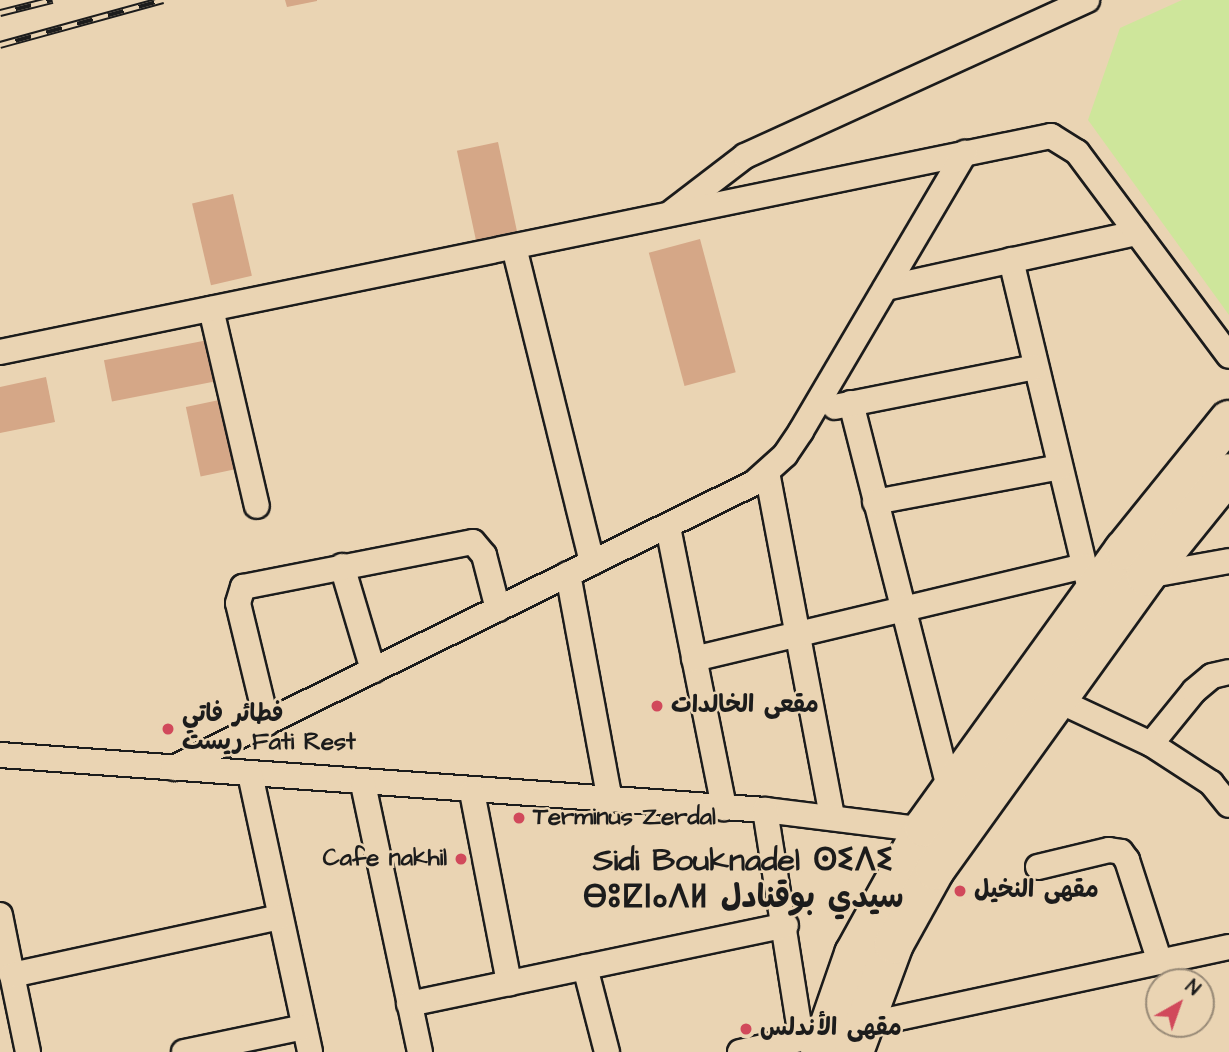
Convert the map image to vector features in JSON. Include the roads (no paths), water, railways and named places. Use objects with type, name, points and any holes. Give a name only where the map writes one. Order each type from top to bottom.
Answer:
[{"type":"highway","points":[[940,833],[950,791],[1088,580],[1229,420]]},
{"type":"highway","points":[[832,1040],[854,954],[940,833],[1057,700],[1146,576],[1229,473]]},
{"type":"street","points":[[670,213],[745,156],[1087,0]]},
{"type":"street","points":[[0,352],[1041,136],[1059,138],[1077,152],[1229,356]]},
{"type":"street","points":[[174,768],[733,496],[767,472],[785,455],[813,411],[965,153]]},
{"type":"street","points":[[886,288],[1137,233]]},
{"type":"street","points":[[514,247],[592,563]]},
{"type":"street","points":[[694,659],[901,611],[1088,580],[1011,260]]},
{"type":"street","points":[[211,309],[257,506]]},
{"type":"street","points":[[813,411],[1035,367]]},
{"type":"street","points":[[851,403],[901,611],[950,791]]},
{"type":"street","points":[[875,502],[1060,467]]},
{"type":"street","points":[[767,472],[832,817]]},
{"type":"street","points":[[668,527],[724,808]]},
{"type":"street","points":[[267,723],[239,591],[250,584],[473,542],[484,555],[498,609]]},
{"type":"street","points":[[1146,576],[1229,561]]},
{"type":"street","points":[[342,566],[373,670]]},
{"type":"street","points":[[568,574],[610,800]]},
{"type":"street","points":[[1151,744],[1194,691],[1212,676],[1229,672]]},
{"type":"street","points":[[1057,700],[1151,744],[1211,783],[1229,805]]},
{"type":"street","points":[[0,755],[472,792],[765,810],[940,833]]},
{"type":"street","points":[[250,774],[310,1052]]},
{"type":"street","points":[[363,784],[420,1052]]},
{"type":"street","points":[[472,792],[509,983]]},
{"type":"street","points":[[765,810],[786,925],[832,1040]]},
{"type":"street","points":[[1038,867],[1109,850],[1121,852],[1128,860],[1160,962]]},
{"type":"street","points":[[0,915],[12,975],[17,1040]]},
{"type":"street","points":[[12,975],[280,917]]},
{"type":"street","points":[[409,1004],[786,925]]},
{"type":"street","points":[[752,1050],[832,1040],[1229,947]]},
{"type":"street","points":[[586,967],[607,1052]]},
{"type":"street","points":[[184,1052],[304,1027]]},
{"type":"railway","points":[[0,13],[52,0]]},
{"type":"railway","points":[[0,45],[163,0]]},
{"type":"place","name":"مقعى الخالدات","points":[[657,706]]},
{"type":"place","name":"فطائر فاتي ريست Fati Rest","points":[[168,729]]},
{"type":"place","name":"Terminus Zerdal","points":[[519,818]]},
{"type":"place","name":"Cafe nakhil","points":[[461,859]]},
{"type":"place","name":"مقهى النخيل","points":[[960,891]]},
{"type":"place","name":"مقهى الأندلس","points":[[746,1029]]},
{"type":"district","name":"Sidi Bouknadel ⵙⵉⴷⵉ ⴱⵓⵇⵏⴰⴷⵍ سيدي بوقنادل","points":[[743,880]]}]
